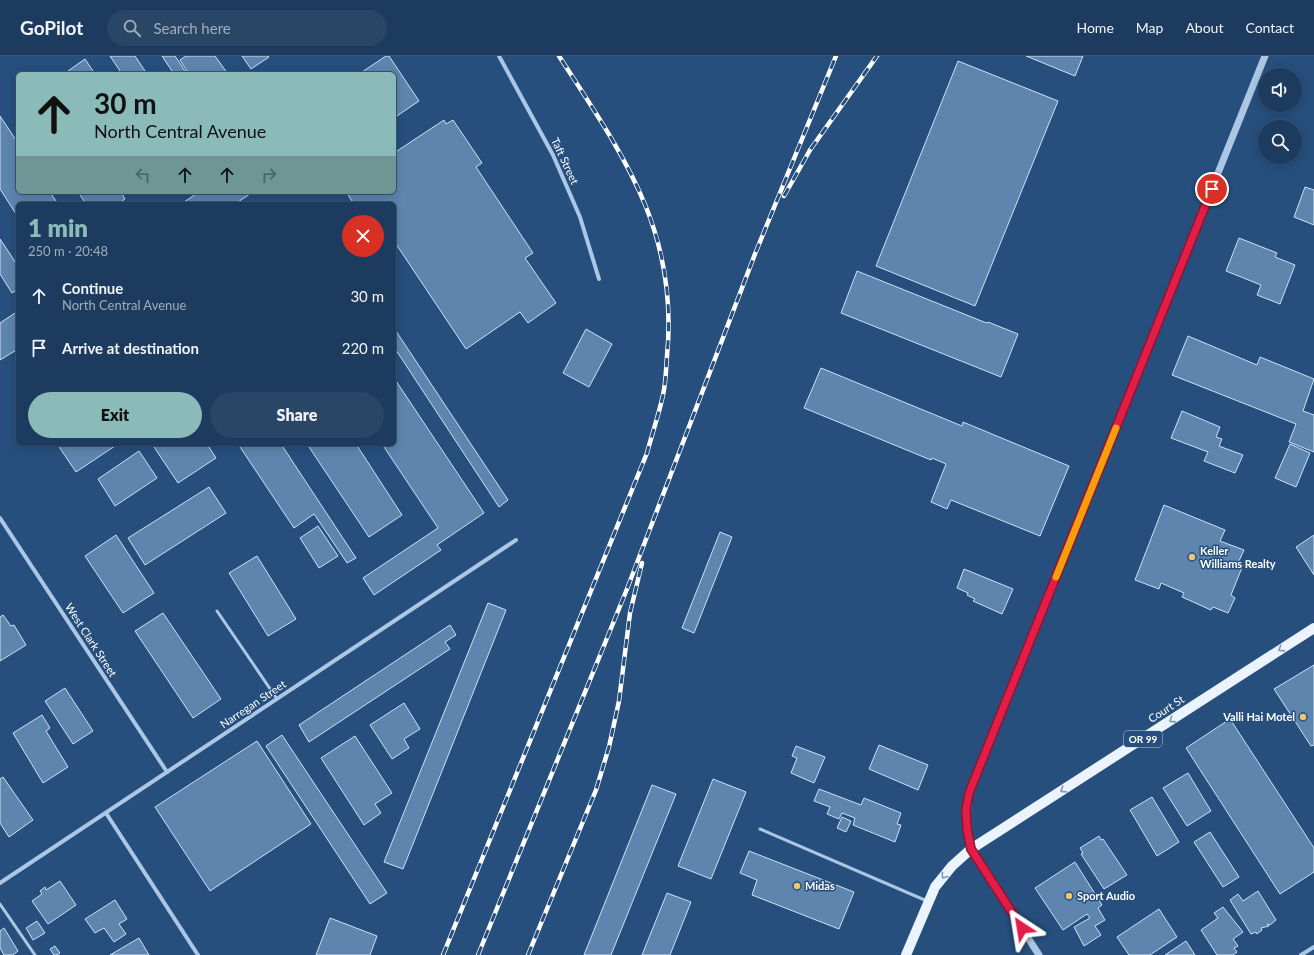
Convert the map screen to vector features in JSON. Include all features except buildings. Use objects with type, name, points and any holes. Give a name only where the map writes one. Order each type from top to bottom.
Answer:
[{"type":"main road","name":"Court St","points":[[971,849],[1314,628]]},
{"type":"main road","name":"OR 99","points":[[906,955],[928,902],[936,887],[952,866],[971,849]]},
{"type":"street","name":"Taft Street","points":[[499,56],[553,155],[580,217],[599,279]]},
{"type":"street","points":[[1039,955],[971,849],[967,829],[966,809],[969,793],[1265,56]]},
{"type":"street","name":"West Clark Street","points":[[0,518],[167,772]]},
{"type":"street","name":"Narregan Street","points":[[0,883],[516,540]]},
{"type":"street","points":[[106,813],[198,955]]},
{"type":"street","points":[[1301,955],[1313,948]]},
{"type":"lane","points":[[217,611],[277,699]]},
{"type":"lane","points":[[760,829],[928,902]]},
{"type":"lane","points":[[0,904],[35,955]]},
{"type":"railway","points":[[443,955],[647,453],[660,409],[665,385],[668,311],[664,270],[655,232],[642,196],[624,161],[605,127],[559,56]]},
{"type":"railway","points":[[478,955],[627,589],[755,254],[836,56]]},
{"type":"railway","points":[[784,196],[810,150],[877,56]]},
{"type":"railway","points":[[528,955],[596,790],[609,747],[619,701],[630,613],[642,563]]},
{"type":"slow traffic","points":[[1056,577],[1116,428]]},
{"type":"place","name":"Keller Williams Realty","points":[[1192,557]]},
{"type":"place","name":"Valli Hai Motel","points":[[1303,717]]},
{"type":"place","name":"Midas","points":[[797,886]]},
{"type":"place","name":"Sport Audio","points":[[1069,896]]},
{"type":"route","points":[[1022,928],[971,849],[967,829],[966,809],[969,793],[1212,189]]}]
